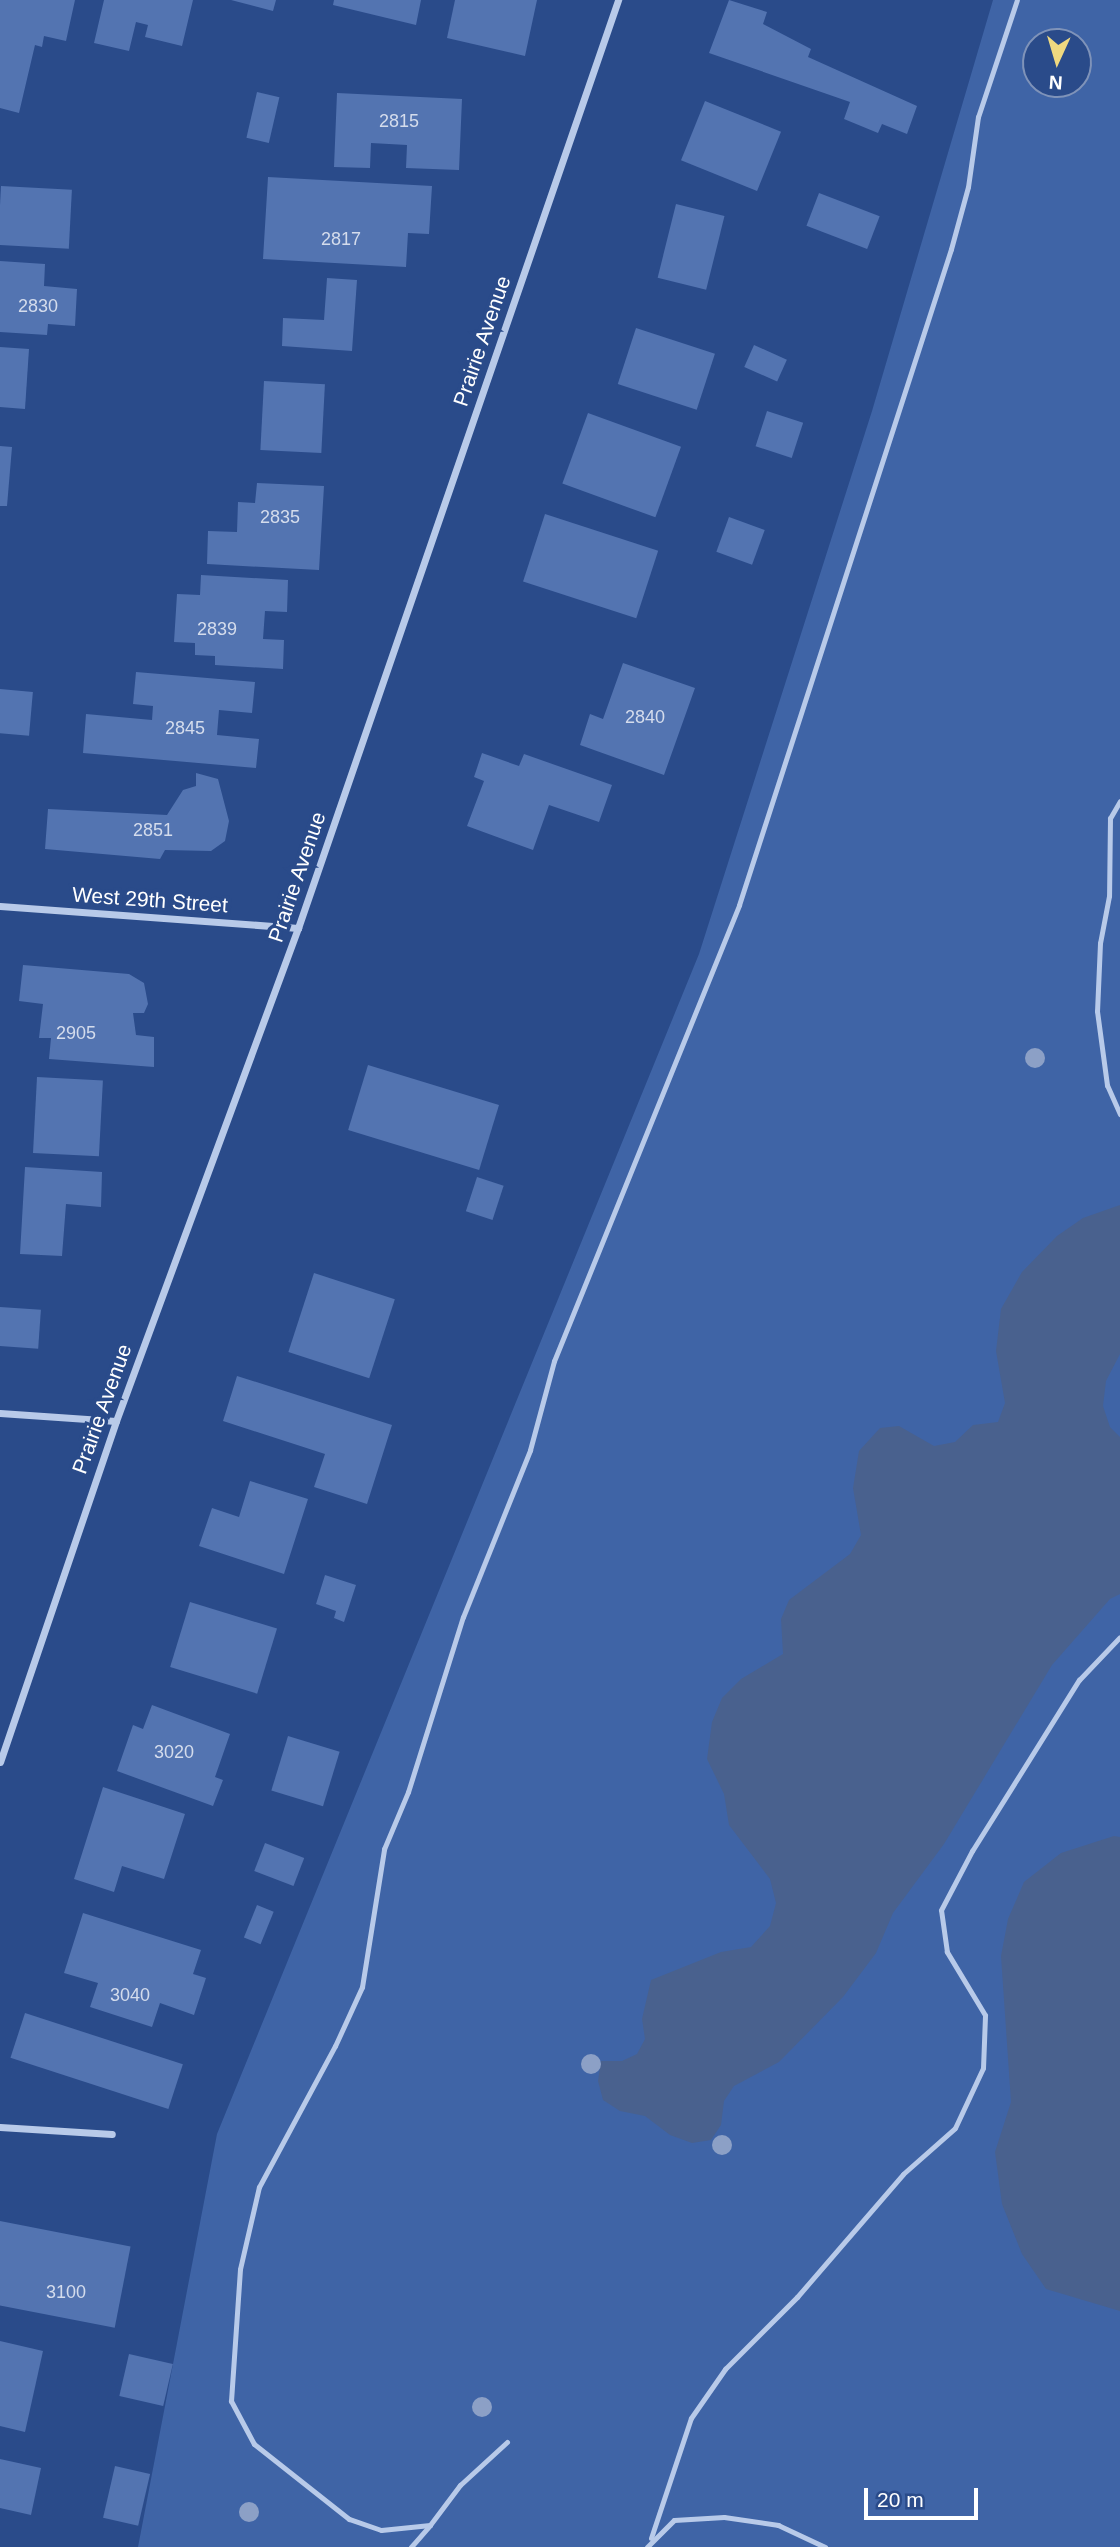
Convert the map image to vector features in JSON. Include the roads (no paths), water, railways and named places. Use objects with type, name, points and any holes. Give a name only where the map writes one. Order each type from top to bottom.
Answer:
[{"type":"street","name":"Prairie Avenue","points":[[0,1762],[116,1421],[298,928],[618,0]]},
{"type":"street","name":"West 29th Street","points":[[0,906],[298,928]]},
{"type":"street","points":[[0,1413],[116,1421]]},
{"type":"street","points":[[0,2127],[112,2134]]},
{"type":"lane","points":[[430,2525],[381,2530],[349,2519],[254,2444],[231,2400],[240,2269],[259,2187],[335,2046],[362,1987],[384,1849],[408,1792],[463,1617],[530,1450],[559,1348],[739,905],[947,262],[968,187],[978,117],[1017,0]]},
{"type":"lane","points":[[1120,801],[1110,818],[1109,895],[1100,943],[1097,1011],[1107,1085],[1120,1114]]},
{"type":"lane","points":[[647,2547],[691,2418],[725,2370],[797,2297],[903,2175],[955,2128],[983,2068],[985,2015],[947,1952],[941,1910],[972,1851],[1079,1680],[1120,1637]]},
{"type":"lane","points":[[411,2547],[460,2485],[507,2442]]},
{"type":"lane","points":[[651,2538],[674,2520],[724,2517],[778,2525],[825,2547]]}]
